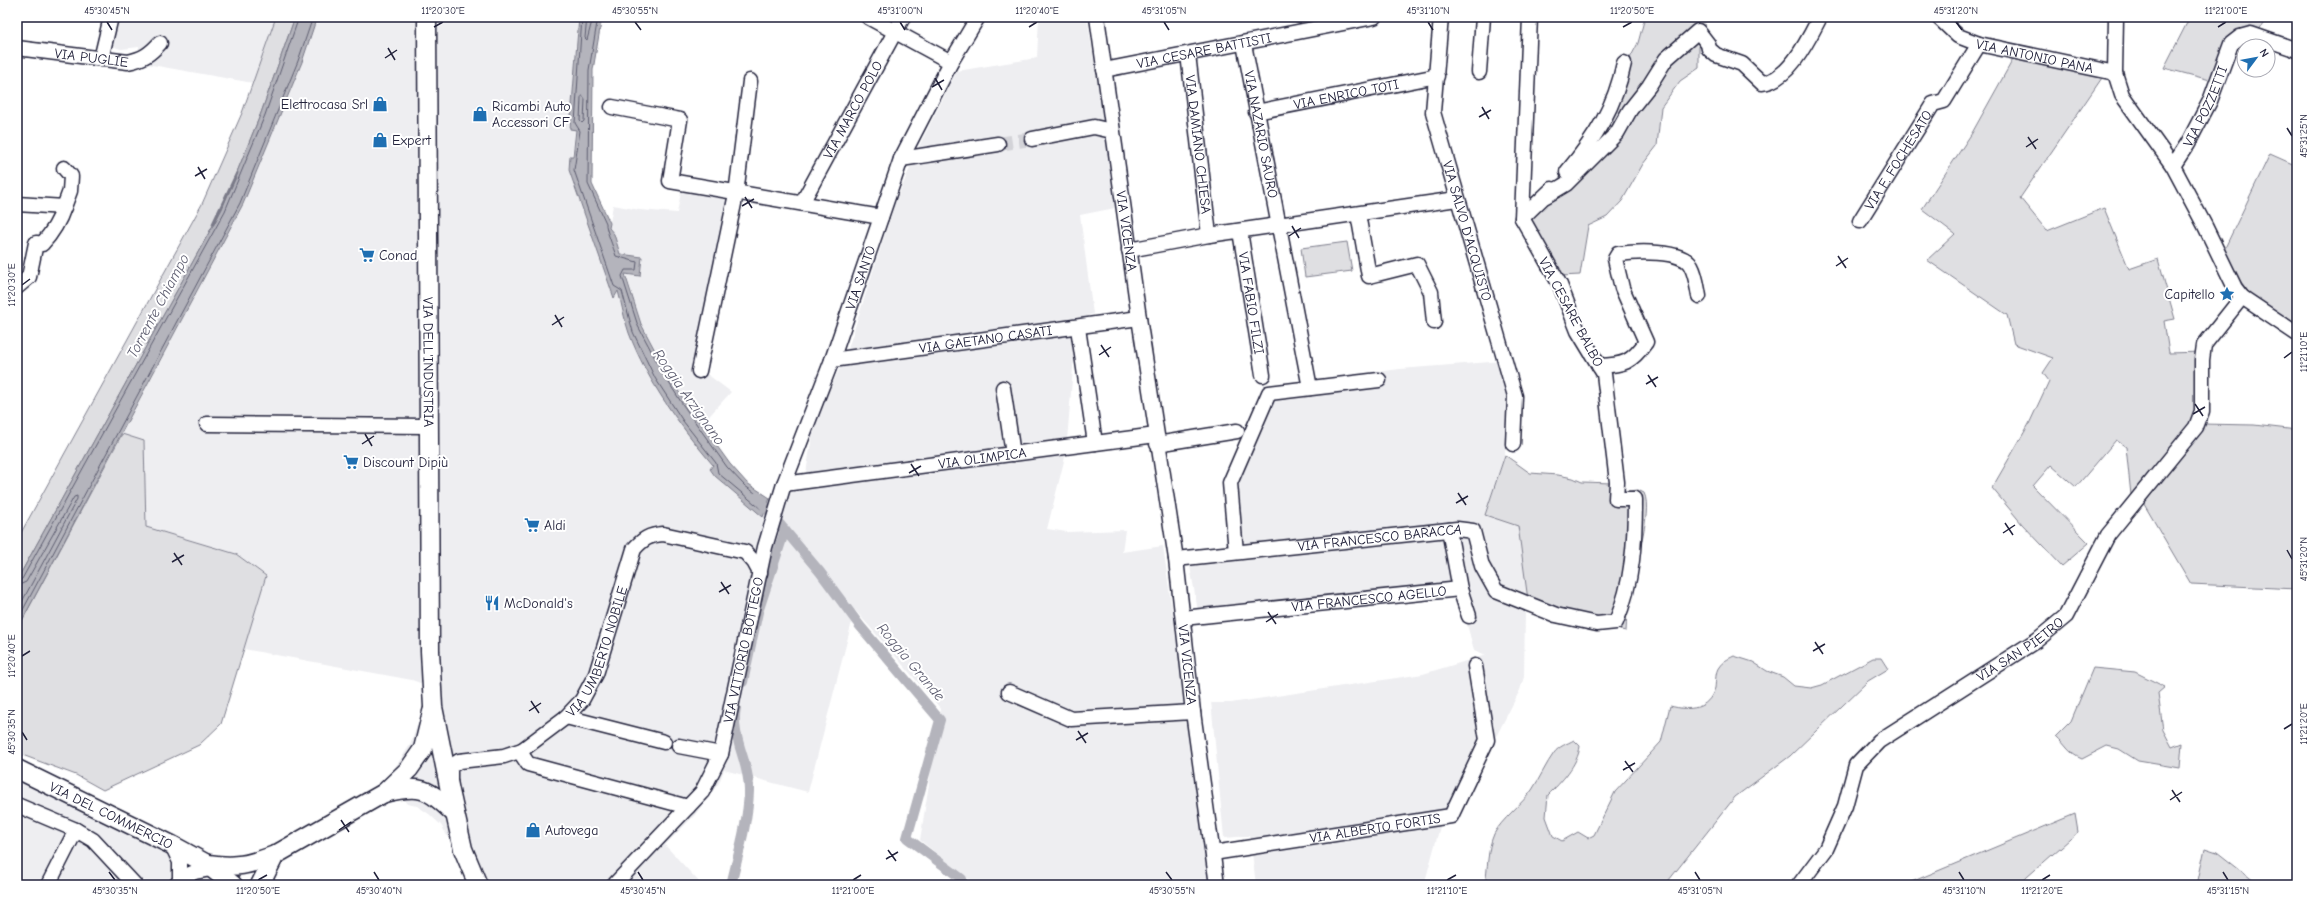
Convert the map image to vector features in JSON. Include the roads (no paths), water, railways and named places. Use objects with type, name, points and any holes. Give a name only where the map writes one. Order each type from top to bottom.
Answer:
[{"type":"main road","name":"VIA DELL'INDUSTRIA","points":[[427,17],[430,651],[434,707],[454,813],[463,849],[478,885]]},
{"type":"main road","name":"VIA DELL'INDUSTRIA","points":[[209,866],[231,867],[275,855],[384,793],[409,769],[422,749],[434,707]]},
{"type":"main road","name":"VIA DEL COMMERCIO","points":[[17,769],[172,845],[209,866]]},
{"type":"main road","name":"VIA DELL'INDUSTRIA","points":[[384,793],[410,787],[433,794],[454,813]]},
{"type":"main road","points":[[260,885],[275,855]]},
{"type":"main road","points":[[209,866],[233,885]]},
{"type":"street","points":[[101,58],[111,17]]},
{"type":"street","points":[[868,17],[951,62]]},
{"type":"street","name":"VIA MARCO POLO","points":[[802,203],[904,17]]},
{"type":"street","name":"VIA SANTO","points":[[765,547],[784,484],[832,360],[901,159],[951,62],[978,17]]},
{"type":"street","name":"VIA VICENZA","points":[[1097,17],[1138,318],[1176,559],[1193,712],[1217,885]]},
{"type":"street","name":"VIA CESARE BATTISTI","points":[[1104,70],[1244,44],[1311,23],[1374,17]]},
{"type":"street","name":"VIA SALVO D'ACQUISTO","points":[[1441,17],[1433,112],[1515,396],[1513,444]]},
{"type":"street","points":[[1479,72],[1483,17]]},
{"type":"street","points":[[1522,218],[1530,17]]},
{"type":"street","points":[[1546,196],[1566,184],[1617,133],[1630,110],[1649,86],[1666,59],[1698,31],[1708,44],[1709,49],[1716,55],[1742,64],[1762,83],[1774,80],[1797,58],[1820,17]]},
{"type":"street","name":"VIA ANTONIO PANA","points":[[1938,17],[1958,36],[1979,44],[2115,73]]},
{"type":"street","name":"VIA POZZETTI","points":[[2116,17],[2115,73],[2126,102],[2173,166],[2205,226],[2227,274],[2242,297]]},
{"type":"street","name":"VIA POZZETTI","points":[[2173,166],[2188,143],[2210,101],[2231,44],[2240,37],[2251,34],[2297,50]]},
{"type":"street","name":"VIA PUGLIE","points":[[17,48],[128,62],[143,58],[152,52],[160,42]]},
{"type":"street","name":"VIA NAZARIO SAURO","points":[[1244,44],[1310,388]]},
{"type":"street","name":"VIA F. FOCHESATO","points":[[1860,221],[1933,104],[1944,101],[1979,44]]},
{"type":"street","name":"VIA DAMIANO CHIESA","points":[[1188,54],[1209,235]]},
{"type":"street","points":[[1522,218],[1546,196],[1599,130],[1618,92],[1624,63]]},
{"type":"street","name":"VIA ENRICO TOTI","points":[[1256,112],[1437,76]]},
{"type":"street","points":[[699,371],[736,194],[750,81]]},
{"type":"street","points":[[612,107],[680,120],[670,181],[736,194],[802,203],[882,217]]},
{"type":"street","points":[[1032,139],[1094,127],[1112,130]]},
{"type":"street","points":[[901,159],[998,144]]},
{"type":"street","points":[[17,287],[29,277],[36,243],[42,244],[52,234],[59,222],[70,192],[71,176],[64,168]]},
{"type":"street","points":[[1129,250],[1209,235],[1457,199]]},
{"type":"street","points":[[17,204],[64,206]]},
{"type":"street","points":[[1358,214],[1369,276],[1417,264],[1431,292],[1434,322]]},
{"type":"street","name":"VIA CESARE BALBO","points":[[1522,218],[1560,285],[1578,330],[1604,374],[1617,482]]},
{"type":"street","name":"VIA FABIO FILZI","points":[[1240,231],[1262,375]]},
{"type":"street","points":[[1599,366],[1621,365],[1638,354],[1646,342],[1622,288],[1615,259],[1618,254],[1658,253],[1682,257],[1691,265],[1699,296]]},
{"type":"street","points":[[2242,297],[2297,334]]},
{"type":"street","name":"VIA SAN PIETRO","points":[[1799,885],[1826,849],[1844,806],[1856,765],[1879,742],[2037,640],[2066,616],[2108,535],[2196,427],[2202,411],[2204,346],[2242,297]]},
{"type":"street","name":"VIA GAETANO CASATI","points":[[832,360],[1078,328],[1138,318]]},
{"type":"street","points":[[1078,328],[1095,443]]},
{"type":"street","points":[[1236,552],[1230,483],[1269,393],[1379,380]]},
{"type":"street","points":[[1003,388],[1013,454]]},
{"type":"street","points":[[207,424],[428,426]]},
{"type":"street","points":[[1157,439],[1237,431]]},
{"type":"street","name":"VIA OLIMPICA","points":[[784,484],[1095,443],[1157,439]]},
{"type":"street","name":"VIA FRANCESCO BARACCA","points":[[1176,559],[1449,530],[1473,531],[1482,566],[1496,591],[1556,615],[1597,624],[1616,622],[1623,605],[1628,584],[1635,536],[1634,499],[1616,499],[1617,482]]},
{"type":"street","points":[[1449,530],[1460,589],[1469,616]]},
{"type":"street","name":"VIA UMBERTO NOBILE","points":[[450,791],[450,767],[459,761],[504,756],[522,750],[566,717],[582,700],[596,674],[634,549],[642,539],[653,535],[663,534],[745,552],[755,552],[765,547]]},
{"type":"street","name":"VIA VITTORIO BOTTEGO","points":[[614,885],[702,792],[721,754],[765,547]]},
{"type":"street","points":[[745,552],[754,562],[760,573]]},
{"type":"street","name":"VIA FRANCESCO AGELLO","points":[[1182,618],[1460,589]]},
{"type":"street","name":"VIA ALBERTO FORTIS","points":[[1213,853],[1450,816],[1487,740],[1475,666]]},
{"type":"street","points":[[1009,692],[1072,719],[1193,712]]},
{"type":"street","points":[[566,717],[664,742]]},
{"type":"street","points":[[680,746],[721,754]]},
{"type":"street","points":[[522,750],[522,755],[528,764],[688,807]]},
{"type":"street","name":"VIA DEL COMMERCIO","points":[[17,805],[76,830],[93,840],[135,885]]},
{"type":"street","points":[[48,885],[76,830]]},
{"type":"street","points":[[172,845],[180,862],[178,883]]},
{"type":"street","points":[[178,883],[196,871],[209,866]]},
{"type":"water","points":[[295,17],[317,17],[302,62],[243,204],[17,630],[17,580],[222,209],[261,113]]},
{"type":"water","points":[[579,17],[602,17],[593,70],[592,184],[610,223],[609,228],[614,234],[620,254],[642,257],[640,276],[625,274],[641,324],[667,373],[686,403],[730,464],[747,483],[770,498],[763,517],[715,476],[710,469],[713,465],[688,435],[665,402],[636,351],[629,333],[618,291],[614,298],[569,170],[570,156],[573,156],[576,130],[570,129]]},
{"type":"waterway","name":"Torrente Chiampo","points":[[213,224],[237,173]]},
{"type":"waterway","name":"Roggia Grande","points":[[757,497],[820,572],[860,626],[940,720],[907,838],[962,879]]},
{"type":"waterway","name":"Roggia Arzignano","points":[[743,682],[758,612],[785,530]]},
{"type":"waterway","name":"Roggia Arzignano","points":[[731,885],[745,826],[749,791],[747,770],[736,729],[736,708]]},
{"type":"tunnel","points":[[998,144],[1032,139]]},
{"type":"place","name":"Elettrocasa Srl","points":[[380,104]]},
{"type":"place","name":"Ricambi Auto Accessori CF","points":[[480,114]]},
{"type":"place","name":"Expert","points":[[380,140]]},
{"type":"place","name":"Conad","points":[[367,255]]},
{"type":"place","name":"Capitello","points":[[2227,294]]},
{"type":"place","name":"Discount Dipiù","points":[[351,462]]},
{"type":"place","name":"Aldi","points":[[532,525]]},
{"type":"place","name":"McDonald's","points":[[492,603]]},
{"type":"place","name":"Autovega","points":[[533,830]]}]
